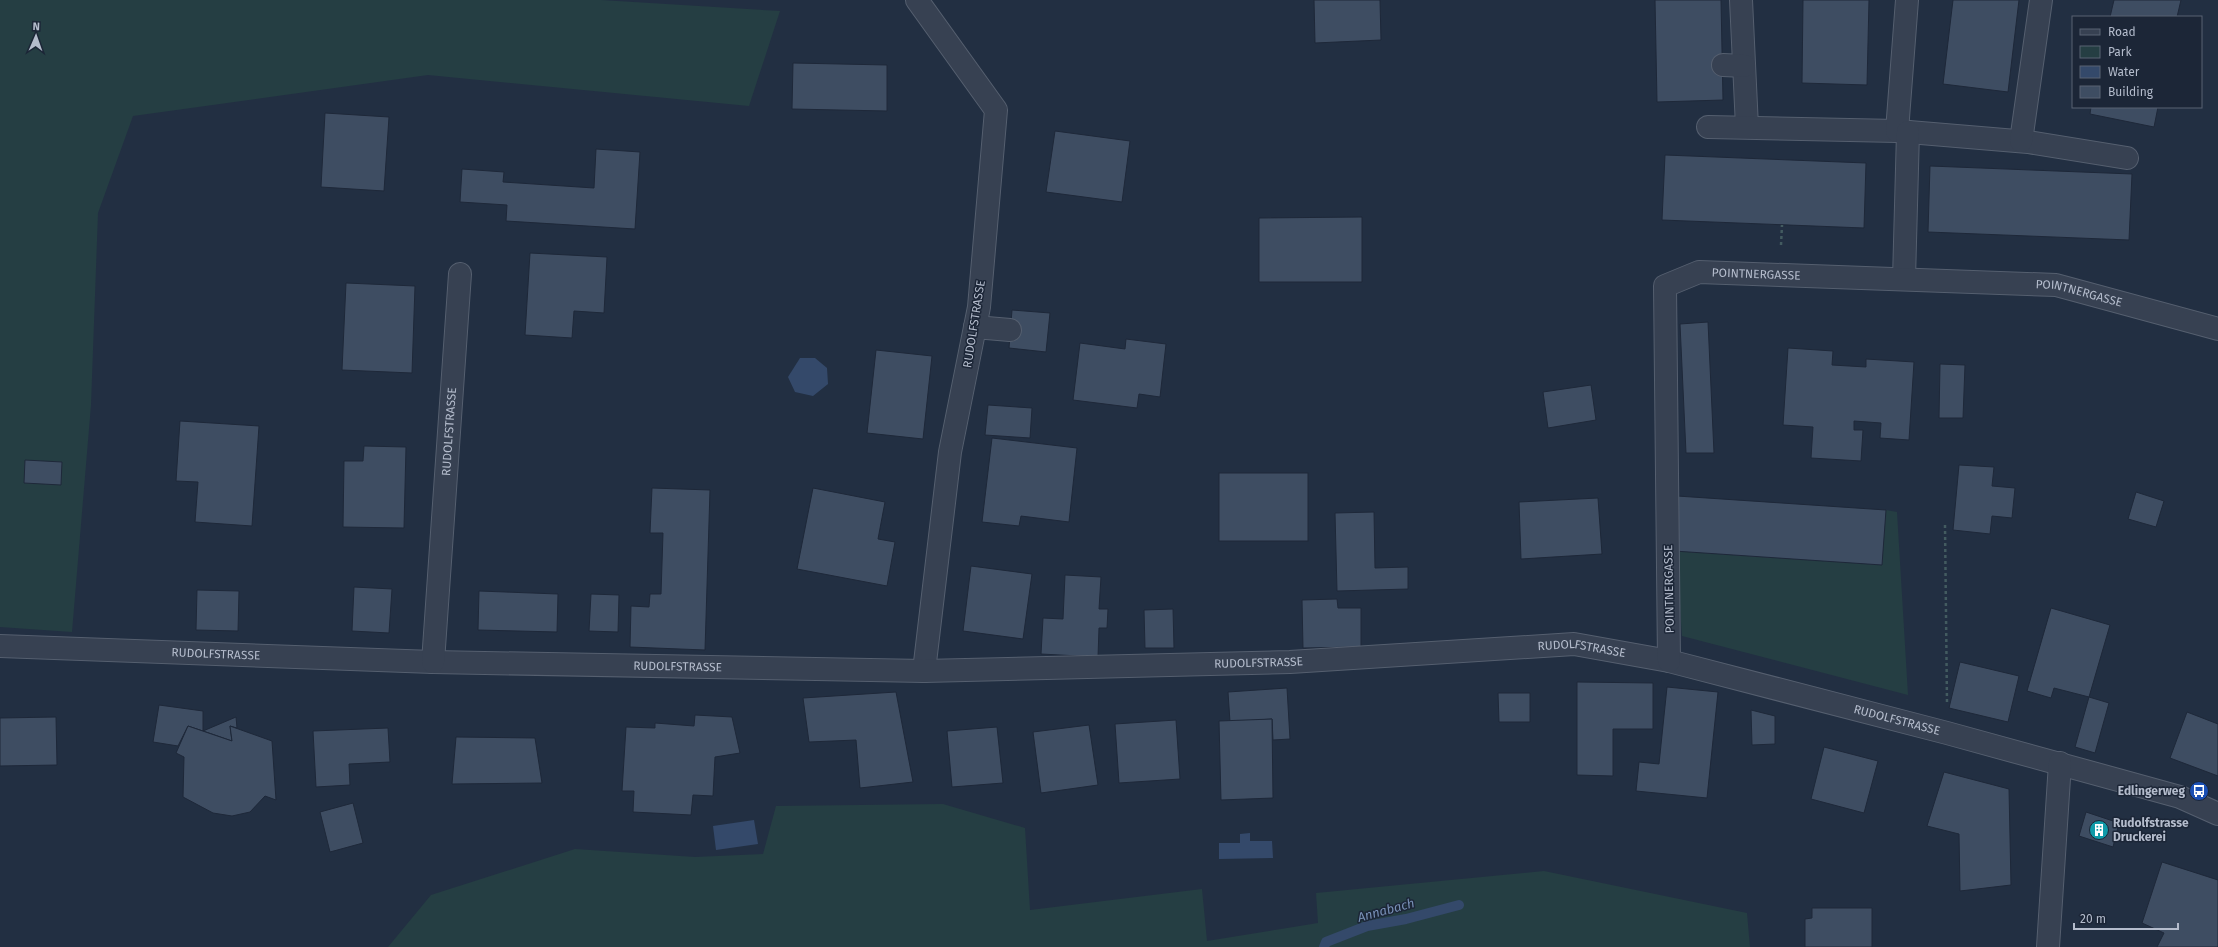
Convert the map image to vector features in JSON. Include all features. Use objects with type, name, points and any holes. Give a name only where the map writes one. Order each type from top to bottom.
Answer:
[{"type":"street","name":"RUDOLFSTRASSE","points":[[917,0],[996,110],[979,307],[950,452],[924,671]]},
{"type":"street","points":[[1741,0],[1733,66],[1747,127]]},
{"type":"street","points":[[1904,279],[1903,132],[1907,0]]},
{"type":"street","points":[[2021,141],[2023,58],[2041,0]]},
{"type":"street","points":[[1708,127],[1903,132],[2021,141],[2127,158]]},
{"type":"street","name":"POINTNERGASSE","points":[[1669,661],[1666,286],[1699,272],[2056,285],[2218,329]]},
{"type":"street","name":"RUDOLFSTRASSE","points":[[433,662],[460,274]]},
{"type":"street","points":[[975,327],[1010,330]]},
{"type":"street","name":"RUDOLFSTRASSE","points":[[0,646],[433,662],[924,671],[1290,662],[1574,644],[1669,661],[2060,763],[2180,796],[2218,814]]},
{"type":"street","points":[[2048,947],[2060,763]]},
{"type":"path","points":[[1945,525],[1947,703]]},
{"type":"green space","points":[[0,0],[601,0],[780,11],[749,106],[428,75],[133,116],[98,213],[91,405],[72,632],[0,627]]},
{"type":"green space","points":[[1886,510],[1897,512],[1908,695],[1682,636],[1677,567],[1674,551],[1882,565]]},
{"type":"green space","points":[[943,804],[1025,828],[1030,910],[1202,889],[1207,941],[1318,923],[1316,893],[1544,871],[1747,913],[1750,947],[388,947],[431,895],[575,849],[695,857],[763,854],[776,806]]},
{"type":"water","points":[[800,358],[815,358],[827,368],[828,384],[813,396],[795,392],[788,377]]},
{"type":"water","points":[[754,820],[758,844],[716,850],[713,826]]},
{"type":"water","points":[[1250,833],[1250,841],[1272,841],[1273,858],[1219,859],[1219,843],[1240,843],[1240,834]]},
{"type":"building","points":[[1314,0],[1380,0],[1381,40],[1315,43]]},
{"type":"building","points":[[1655,0],[1721,0],[1723,100],[1657,102]]},
{"type":"building","points":[[1803,0],[1869,0],[1867,85],[1802,83]]},
{"type":"building","points":[[1953,0],[2019,0],[2008,92],[1943,84]]},
{"type":"building","points":[[2114,0],[2181,0],[2177,16],[2110,16]]},
{"type":"building","points":[[793,63],[887,65],[887,111],[792,109]]},
{"type":"building","points":[[2091,108],[2158,108],[2154,127],[2090,114]]},
{"type":"building","points":[[325,113],[389,117],[384,191],[321,187]]},
{"type":"building","points":[[1055,131],[1130,141],[1122,202],[1046,192]]},
{"type":"building","points":[[596,149],[640,152],[635,229],[506,221],[507,205],[460,202],[462,169],[504,172],[503,182],[594,188]]},
{"type":"building","points":[[1665,155],[1866,163],[1864,228],[1662,220]]},
{"type":"building","points":[[1930,166],[2132,174],[2129,240],[1928,232]]},
{"type":"building","points":[[1362,217],[1362,282],[1259,282],[1259,218]]},
{"type":"building","points":[[530,253],[607,257],[604,313],[574,311],[572,338],[525,335]]},
{"type":"building","points":[[346,283],[415,286],[412,373],[342,370]]},
{"type":"building","points":[[1012,310],[1050,313],[1046,352],[1009,348]]},
{"type":"building","points":[[1708,322],[1714,453],[1686,453],[1680,324]]},
{"type":"building","points":[[1126,339],[1166,344],[1160,397],[1139,394],[1137,408],[1073,400],[1080,343],[1125,349]]},
{"type":"building","points":[[1788,348],[1833,351],[1832,365],[1866,367],[1866,359],[1914,362],[1909,440],[1880,438],[1881,423],[1854,421],[1854,430],[1863,430],[1861,461],[1811,458],[1813,427],[1783,425]]},
{"type":"building","points":[[876,350],[932,356],[923,439],[867,433]]},
{"type":"building","points":[[1940,364],[1965,365],[1963,418],[1939,418]]},
{"type":"building","points":[[1591,385],[1596,420],[1548,428],[1543,392]]},
{"type":"building","points":[[988,405],[1032,408],[1030,438],[985,435]]},
{"type":"building","points":[[180,421],[259,426],[252,526],[195,522],[198,482],[176,481]]},
{"type":"building","points":[[992,438],[1077,448],[1069,522],[1021,516],[1019,526],[982,522]]},
{"type":"building","points":[[364,446],[406,447],[404,528],[343,527],[344,461],[363,461]]},
{"type":"building","points":[[25,460],[62,462],[61,485],[24,483]]},
{"type":"building","points":[[1959,465],[1994,467],[1992,486],[2015,488],[2012,518],[1992,516],[1990,534],[1953,530]]},
{"type":"building","points":[[1219,473],[1308,473],[1308,541],[1219,541]]},
{"type":"building","points":[[652,488],[710,490],[705,650],[630,647],[631,606],[649,607],[650,594],[661,594],[663,533],[650,533]]},
{"type":"building","points":[[813,488],[885,502],[878,539],[895,542],[887,586],[797,569]]},
{"type":"building","points":[[2136,492],[2164,501],[2156,527],[2128,519]]},
{"type":"building","points":[[1677,496],[1886,510],[1882,565],[1674,551]]},
{"type":"building","points":[[1598,498],[1602,554],[1521,559],[1519,502]]},
{"type":"building","points":[[1374,512],[1375,568],[1408,567],[1408,589],[1337,591],[1335,513]]},
{"type":"building","points":[[971,566],[1032,574],[1023,639],[963,631]]},
{"type":"building","points":[[1065,575],[1101,577],[1099,609],[1108,609],[1107,628],[1099,628],[1098,657],[1041,654],[1043,618],[1063,619]]},
{"type":"building","points":[[354,587],[392,589],[389,633],[352,631]]},
{"type":"building","points":[[197,590],[239,591],[238,631],[196,630]]},
{"type":"building","points":[[479,591],[558,594],[557,632],[478,630]]},
{"type":"building","points":[[591,594],[619,595],[618,632],[589,631]]},
{"type":"building","points":[[1337,599],[1338,608],[1361,608],[1361,647],[1303,648],[1302,600]]},
{"type":"building","points":[[2051,608],[2110,625],[2089,697],[2054,688],[2051,698],[2027,691]]},
{"type":"building","points":[[1173,609],[1174,648],[1145,648],[1144,610]]},
{"type":"building","points":[[1960,662],[2019,676],[2008,722],[1949,708]]},
{"type":"building","points":[[1577,682],[1653,683],[1653,729],[1613,729],[1613,776],[1577,775]]},
{"type":"building","points":[[1667,687],[1718,692],[1707,798],[1636,791],[1639,762],[1659,764]]},
{"type":"building","points":[[1287,688],[1290,739],[1273,740],[1272,719],[1230,722],[1228,692]]},
{"type":"building","points":[[896,692],[913,782],[860,788],[856,740],[809,742],[803,698]]},
{"type":"building","points":[[1498,693],[1530,693],[1530,722],[1499,722]]},
{"type":"building","points":[[2089,697],[2109,703],[2095,753],[2075,747]]},
{"type":"building","points":[[159,705],[203,711],[203,731],[188,726],[178,746],[153,742]]},
{"type":"building","points":[[1751,710],[1775,716],[1775,744],[1752,745]]},
{"type":"building","points":[[2187,712],[2218,724],[2218,776],[2170,758]]},
{"type":"building","points":[[695,715],[732,717],[740,753],[715,757],[713,796],[693,795],[691,815],[633,812],[634,791],[622,791],[626,727],[655,728],[655,723],[694,726]]},
{"type":"building","points":[[56,717],[57,765],[0,766],[0,718]]},
{"type":"building","points":[[236,717],[237,728],[230,726],[232,741],[203,731]]},
{"type":"building","points":[[1272,719],[1273,798],[1221,800],[1219,721]]},
{"type":"building","points":[[1176,720],[1180,779],[1119,783],[1115,724]]},
{"type":"building","points":[[1089,725],[1098,785],[1041,793],[1033,732]]},
{"type":"building","points":[[188,726],[232,741],[230,726],[272,741],[276,800],[265,796],[250,812],[232,816],[213,813],[183,797],[184,757],[176,753]]},
{"type":"building","points":[[997,727],[1003,783],[952,787],[947,731]]},
{"type":"building","points":[[388,728],[390,762],[349,764],[350,785],[316,787],[313,731]]},
{"type":"building","points":[[456,737],[535,738],[542,783],[452,784]]},
{"type":"building","points":[[1824,747],[1878,761],[1864,813],[1811,799]]},
{"type":"building","points":[[1944,772],[2009,789],[2011,885],[1960,891],[1959,834],[1927,826]]},
{"type":"building","points":[[353,803],[363,843],[330,852],[320,812]]},
{"type":"building","name":"Rudolfstrasse Druckerei","points":[[2086,812],[2119,823],[2113,847],[2079,836]]},
{"type":"building","points":[[2162,862],[2218,880],[2218,947],[2157,947],[2164,933],[2142,923]]},
{"type":"building","points":[[1812,908],[1872,908],[1872,947],[1805,947],[1805,919],[1812,918]]},
{"type":"waterway","name":"Annabach","points":[[1324,947],[1326,942],[1367,926],[1406,919],[1459,905]]},
{"type":"place","name":"Edlingerweg","points":[[2199,791]]},
{"type":"place","name":"Rudolfstrasse Druckerei","points":[[2099,830]]}]
